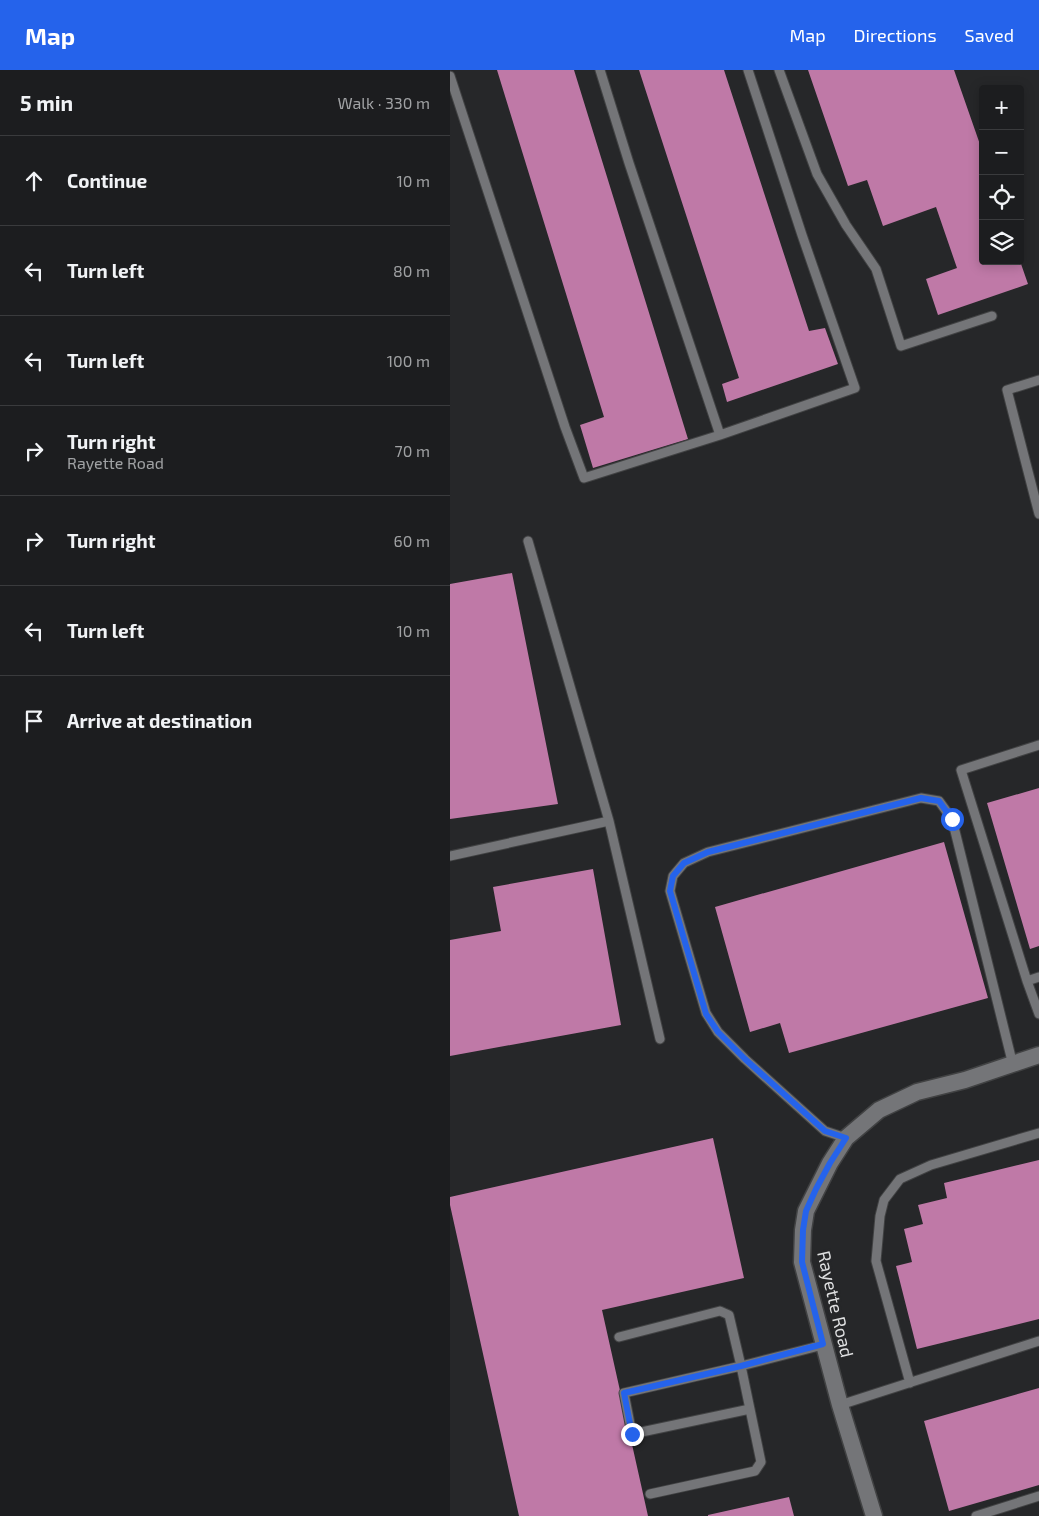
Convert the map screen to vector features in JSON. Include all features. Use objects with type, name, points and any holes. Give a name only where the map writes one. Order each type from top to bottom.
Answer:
[{"type":"street","name":"Rayette Road","points":[[874,1516],[840,1405],[802,1262],[803,1230],[806,1211],[830,1163],[846,1138],[878,1110],[917,1092],[965,1080],[1039,1055]]},
{"type":"lane","points":[[600,70],[720,435]]},
{"type":"lane","points":[[450,76],[584,478],[720,435],[856,388],[802,235],[748,70]]},
{"type":"lane","points":[[779,70],[817,174],[846,225],[876,269],[901,346],[992,316]]},
{"type":"lane","points":[[1039,380],[1007,390],[1039,514]]},
{"type":"lane","points":[[528,541],[609,820],[660,1039]]},
{"type":"lane","points":[[1039,746],[961,770],[1039,1014]]},
{"type":"lane","points":[[846,1138],[825,1131],[752,1066],[718,1032],[706,1014],[670,891],[673,876],[684,863],[708,852],[921,798],[939,801],[952,819],[1013,1065]]},
{"type":"lane","points":[[450,856],[609,820]]},
{"type":"lane","points":[[1028,981],[1039,977]]},
{"type":"lane","points":[[910,1383],[876,1261],[880,1216],[884,1200],[900,1179],[931,1165],[1039,1134]]},
{"type":"lane","points":[[618,1337],[720,1311],[729,1315],[761,1462],[755,1470],[650,1494]]},
{"type":"lane","points":[[840,1405],[1039,1341]]},
{"type":"lane","points":[[750,1409],[632,1434],[624,1393],[741,1366],[823,1344]]},
{"type":"lane","points":[[976,1516],[1039,1496]]},
{"type":"building","points":[[497,70],[574,70],[688,439],[593,468],[580,425],[604,417]]},
{"type":"building","points":[[639,70],[724,70],[809,331],[825,328],[838,364],[727,402],[722,384],[739,378]]},
{"type":"building","points":[[808,70],[954,70],[979,142],[979,265],[1021,265],[1028,284],[938,315],[926,279],[957,268],[936,207],[883,226],[867,180],[848,186]]},
{"type":"building","points":[[512,573],[558,804],[450,819],[450,584]]},
{"type":"building","points":[[1039,788],[1039,946],[1030,949],[987,803]]},
{"type":"building","points":[[944,842],[988,998],[789,1053],[780,1023],[750,1032],[715,907]]},
{"type":"building","points":[[593,869],[621,1025],[450,1056],[450,940],[501,931],[493,887]]},
{"type":"building","points":[[713,1138],[744,1278],[602,1310],[648,1516],[519,1516],[450,1205],[450,1197]]},
{"type":"building","points":[[1039,1160],[1039,1319],[917,1349],[896,1266],[912,1262],[904,1229],[923,1224],[918,1205],[947,1198],[944,1183]]},
{"type":"building","points":[[1039,1388],[1039,1485],[949,1511],[924,1421]]},
{"type":"building","points":[[789,1497],[794,1516],[708,1516],[708,1515]]},
{"type":"route","points":[[632,1434],[624,1393],[741,1366],[823,1344],[802,1262],[803,1230],[806,1211],[816,1189],[846,1138],[825,1131],[745,1059],[718,1032],[706,1014],[670,891],[673,876],[684,863],[708,852],[921,798],[939,801],[952,819]]}]
